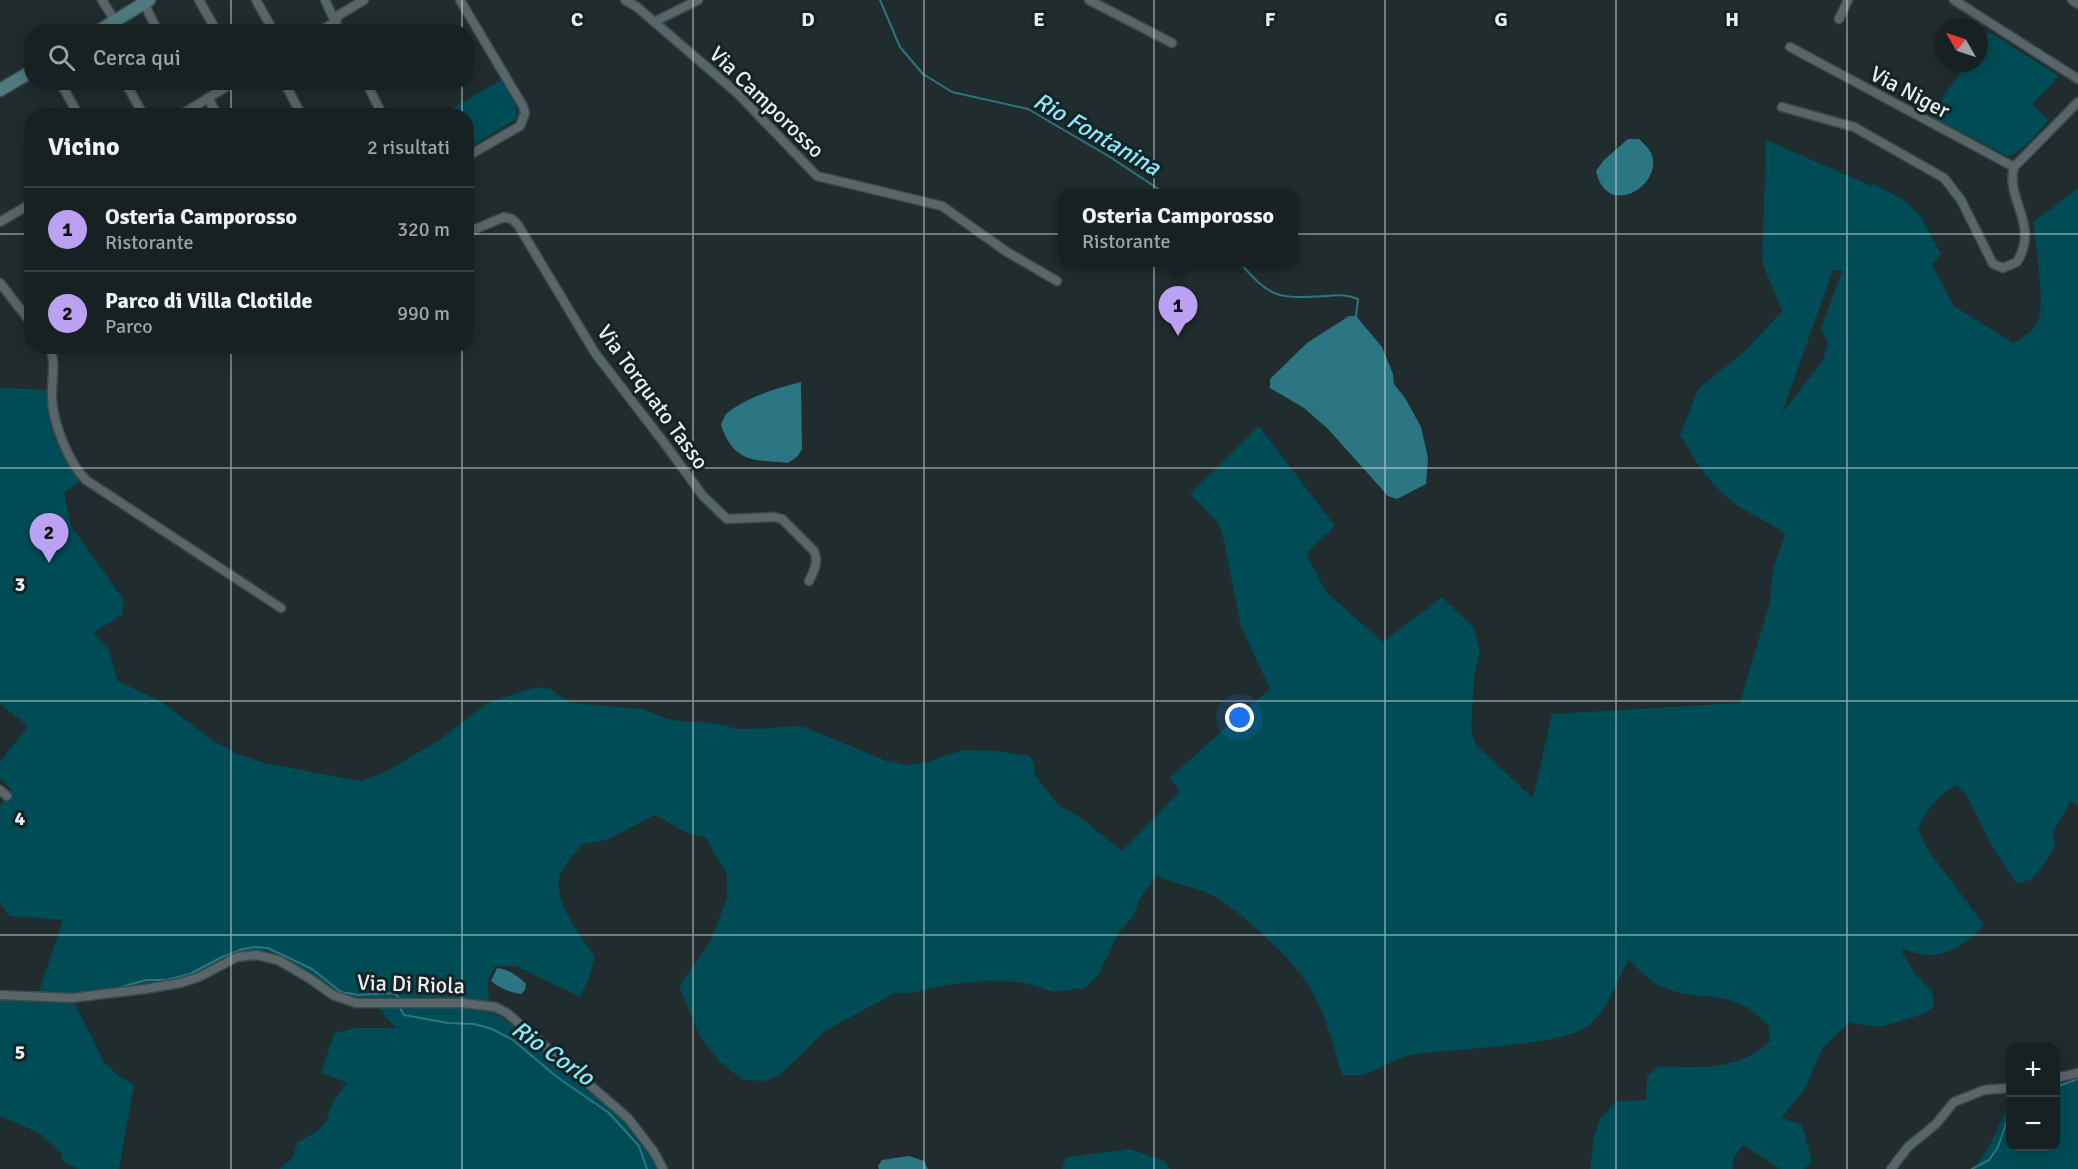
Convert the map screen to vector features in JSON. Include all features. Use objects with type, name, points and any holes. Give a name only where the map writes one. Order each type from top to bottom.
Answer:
[{"type":"street","points":[[102,0],[115,21]]},
{"type":"street","points":[[199,0],[212,24]]},
{"type":"street","points":[[256,0],[270,24]]},
{"type":"street","points":[[325,0],[335,16],[335,22]]},
{"type":"street","points":[[332,24],[339,15],[364,0]]},
{"type":"street","points":[[460,0],[524,106],[525,113],[520,126],[474,152]]},
{"type":"street","name":"Via Camporosso","points":[[625,0],[738,94],[817,176],[942,206],[1007,252],[1057,281]]},
{"type":"street","points":[[654,22],[698,0]]},
{"type":"street","points":[[1089,0],[1172,43]]},
{"type":"street","points":[[1839,19],[1848,0]]},
{"type":"street","points":[[1954,0],[2078,79]]},
{"type":"street","points":[[2073,0],[2078,4]]},
{"type":"street","points":[[110,24],[147,2],[155,24]]},
{"type":"street","name":"Via Niger","points":[[1790,47],[2014,167]]},
{"type":"street","points":[[0,90],[24,76]]},
{"type":"street","points":[[64,90],[75,108]]},
{"type":"street","points":[[129,90],[140,108]]},
{"type":"street","points":[[192,108],[221,90]]},
{"type":"street","points":[[288,90],[299,108]]},
{"type":"street","points":[[370,90],[379,108]]},
{"type":"street","points":[[208,98],[214,108]]},
{"type":"street","points":[[1782,107],[1854,128],[1944,178],[1959,198],[1993,264],[2009,267],[2017,262],[2025,241],[2025,222],[2013,187],[2014,167],[2078,102]]},
{"type":"street","points":[[0,222],[24,208]]},
{"type":"street","name":"Via Torquato Tasso","points":[[474,230],[504,217],[512,219],[518,225],[595,353],[703,496],[727,519],[774,517],[782,519],[814,551],[817,557],[809,581]]},
{"type":"street","points":[[0,283],[24,309]]},
{"type":"street","points":[[50,354],[53,369],[52,405],[57,425],[77,471],[86,480],[281,608]]},
{"type":"street","name":"Via Di Riola","points":[[0,995],[82,998],[157,987],[199,977],[237,957],[257,955],[278,960],[333,995],[356,1003],[462,1004],[495,1007],[507,1013],[628,1118],[654,1152],[663,1169]]},
{"type":"street","points":[[2060,1077],[2078,1073]]},
{"type":"street","points":[[1891,1169],[1908,1147],[1936,1124],[1954,1102],[1984,1090],[2006,1088]]},
{"type":"shaded area","points":[[1988,33],[2059,76],[2032,105],[2049,120],[2025,146],[2007,156],[1930,116],[1961,72],[1988,72]]},
{"type":"shaded area","points":[[501,80],[515,104],[517,114],[516,119],[474,145],[474,108],[453,108]]},
{"type":"shaded area","points":[[1628,139],[1639,139],[1650,151],[1653,165],[1650,176],[1643,186],[1633,192],[1622,195],[1611,194],[1602,186],[1596,171],[1604,160]]},
{"type":"shaded area","points":[[1766,140],[1872,186],[1874,184],[1903,200],[1920,215],[1941,254],[1932,265],[1954,306],[2013,343],[2034,328],[2040,313],[2039,273],[2033,222],[2078,188],[2078,807],[2071,801],[2053,832],[2055,846],[2045,863],[2031,880],[2016,883],[1993,848],[1966,794],[1956,785],[1938,799],[1929,810],[1918,829],[1928,850],[1984,925],[1966,942],[1944,953],[1924,955],[1900,949],[1915,974],[1932,991],[1934,1007],[1924,1014],[1881,1027],[1848,1023],[1822,1049],[1804,1091],[1781,1118],[1802,1125],[1812,1161],[1804,1169],[1780,1169],[1743,1145],[1733,1159],[1733,1169],[1590,1169],[1594,1137],[1600,1119],[1616,1101],[1646,1100],[1647,1076],[1658,1066],[1703,1067],[1731,1063],[1758,1051],[1770,1041],[1768,1026],[1748,1008],[1737,1003],[1664,988],[1649,979],[1628,959],[1601,1013],[1588,1026],[1575,1033],[1506,1046],[1416,1054],[1365,1074],[1342,1075],[1316,998],[1304,979],[1283,954],[1246,919],[1217,898],[1157,876],[1140,898],[1134,915],[1118,934],[1098,976],[1085,988],[1053,992],[1021,982],[986,981],[946,985],[913,993],[895,993],[825,1031],[779,1076],[764,1081],[743,1080],[719,1061],[699,1035],[679,986],[710,942],[727,898],[727,874],[705,837],[687,833],[655,815],[607,840],[582,844],[560,875],[558,884],[560,895],[569,918],[595,956],[589,978],[580,997],[516,966],[495,966],[488,981],[489,1010],[524,1032],[628,1119],[658,1169],[279,1169],[292,1158],[298,1142],[316,1132],[326,1122],[332,1103],[347,1083],[321,1073],[334,1033],[355,1028],[396,1028],[374,1003],[333,996],[283,961],[247,953],[209,971],[158,986],[105,989],[69,997],[72,1004],[75,1004],[104,1062],[119,1076],[134,1085],[119,1169],[78,1169],[61,1160],[63,1155],[39,1133],[0,1116],[0,991],[38,994],[63,920],[9,916],[0,904],[0,806],[12,790],[0,778],[0,762],[28,726],[0,704],[0,388],[49,390],[58,436],[78,479],[78,483],[64,493],[71,526],[124,600],[122,615],[93,633],[108,648],[118,681],[162,702],[211,739],[235,753],[265,763],[360,781],[383,773],[438,741],[487,703],[536,687],[550,689],[571,703],[644,709],[667,719],[686,722],[709,722],[739,729],[804,727],[887,761],[909,765],[928,762],[964,750],[997,751],[1030,756],[1034,764],[1035,775],[1058,805],[1080,817],[1122,851],[1180,791],[1169,778],[1270,689],[1241,627],[1222,532],[1217,522],[1190,494],[1259,426],[1335,526],[1316,543],[1307,555],[1326,592],[1383,642],[1442,597],[1474,628],[1480,652],[1474,677],[1471,729],[1476,745],[1533,798],[1552,714],[1740,703],[1770,601],[1773,569],[1785,534],[1743,509],[1720,491],[1698,464],[1680,435],[1698,389],[1746,350],[1782,311],[1762,262]],"holes":[[[1833,270],[1842,270],[1821,329],[1828,344],[1823,360],[1782,413]]]},
{"type":"shaded area","points":[[1349,316],[1356,316],[1382,347],[1393,374],[1394,384],[1405,398],[1421,427],[1428,458],[1426,484],[1397,499],[1388,496],[1328,429],[1304,408],[1270,388],[1270,379],[1307,343]]},
{"type":"shaded area","points":[[801,382],[802,449],[798,456],[788,463],[755,460],[746,457],[732,447],[721,425],[727,413],[772,390]]},
{"type":"shaded area","points":[[497,968],[509,971],[520,978],[526,984],[525,990],[521,994],[505,990],[494,984],[491,981]]},
{"type":"shaded area","points":[[2078,1081],[2078,1169],[1973,1169],[1988,1149],[2006,1110],[2006,1151],[2060,1151],[2060,1083]]},
{"type":"shaded area","points":[[1131,1149],[1164,1161],[1170,1169],[1062,1169],[1066,1157]]},
{"type":"shaded area","points":[[909,1156],[924,1161],[928,1169],[879,1169],[878,1166],[882,1160]]},
{"type":"waterway","name":"Rio Fontanina","points":[[880,0],[900,47],[923,74],[952,92],[1028,109],[1110,157],[1158,189]]},
{"type":"waterway","name":"Rio Fontanina","points":[[1244,267],[1259,283],[1276,294],[1296,297],[1342,295],[1358,299],[1356,316]]},
{"type":"waterway","name":"Rio Corlo","points":[[118,988],[146,980],[166,980],[190,974],[243,949],[268,948],[312,969],[341,992],[358,995],[394,993],[399,998],[400,1008],[404,1015],[448,1023],[474,1024],[492,1029],[513,1040],[557,1077],[609,1113],[639,1146],[647,1169]]},
{"type":"waterway","points":[[2060,1086],[2078,1079]]},
{"type":"waterway","points":[[1972,1169],[1989,1160],[1998,1147],[2006,1124]]},
{"type":"place","name":"Osteria Camporosso","points":[[1178,336]]},
{"type":"place","name":"Parco di Villa Clotilde","points":[[49,563]]}]
